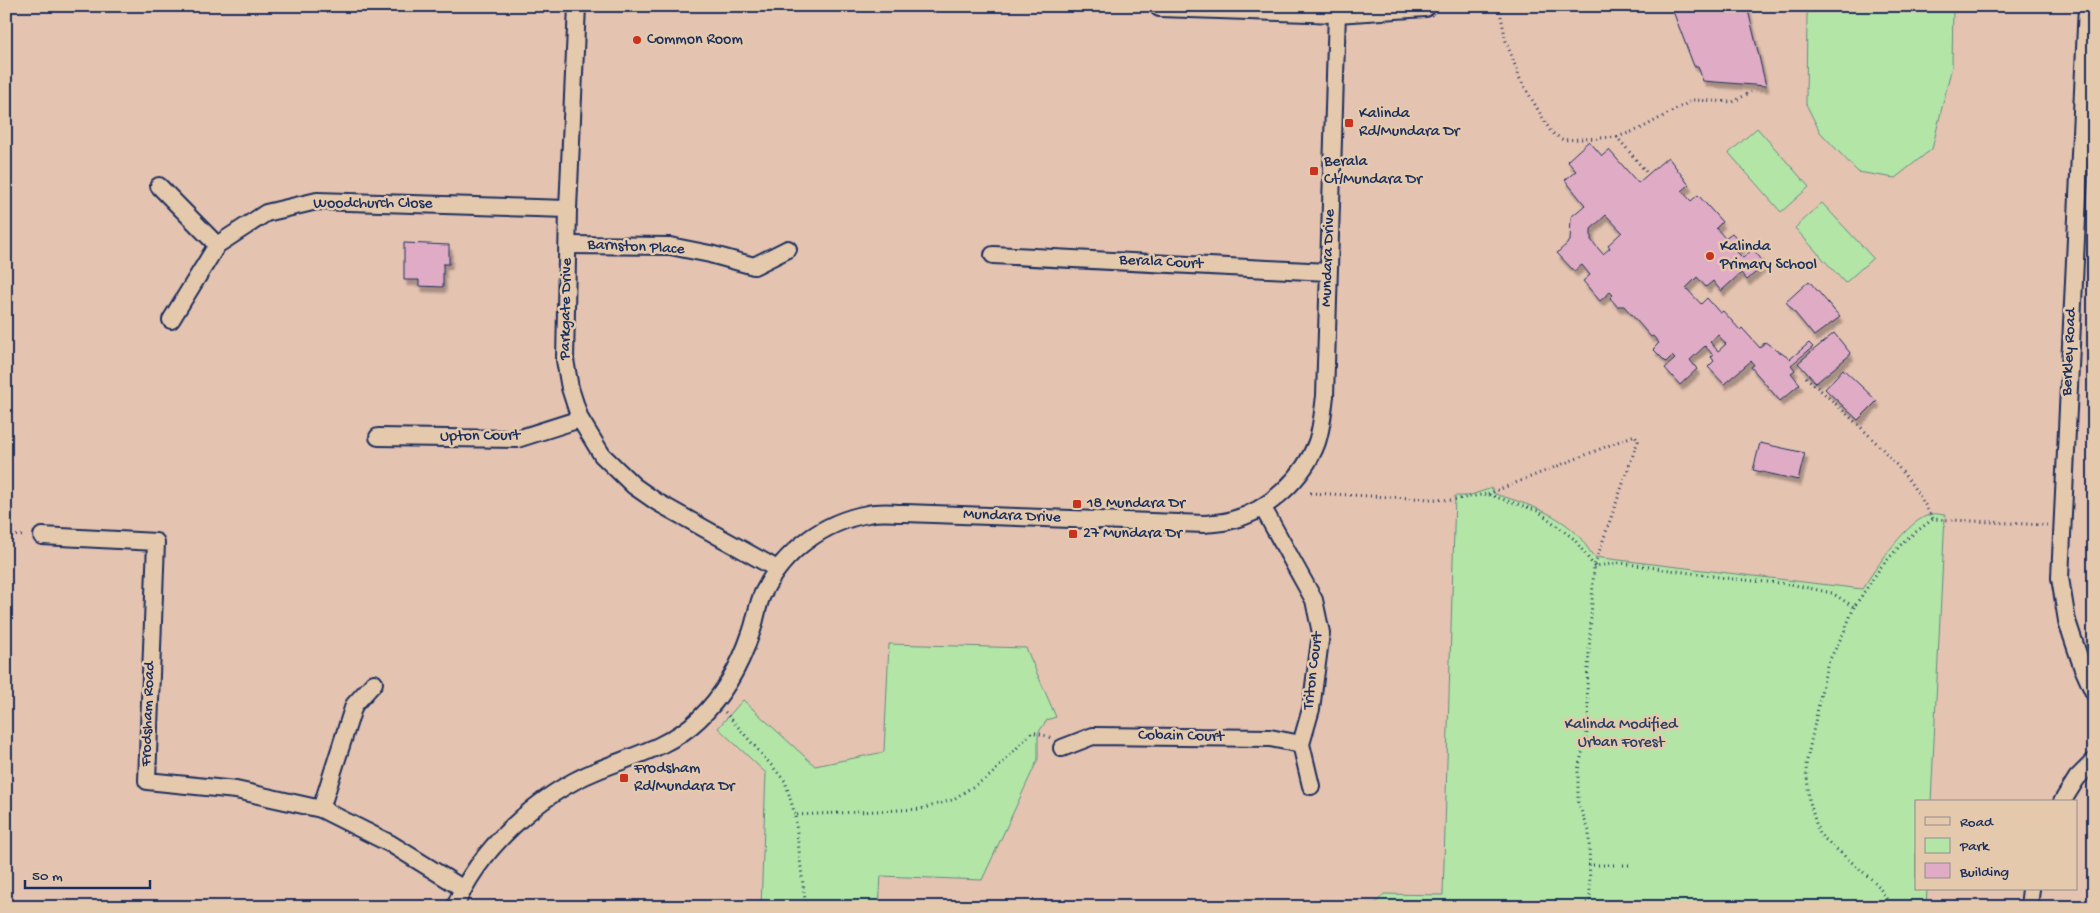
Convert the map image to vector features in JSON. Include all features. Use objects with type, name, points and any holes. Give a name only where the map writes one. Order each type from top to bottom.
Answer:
[{"type":"street","name":"Parkgate Drive","points":[[577,6],[568,208],[565,360],[570,388],[580,419],[602,455],[634,486],[657,502],[777,569]]},
{"type":"street","points":[[1160,6],[1337,12],[1425,6]]},
{"type":"street","name":"Berkley Road","points":[[2086,6],[2086,180],[2060,578],[2067,621],[2082,666],[2094,693]]},
{"type":"street","name":"Mundara Drive","points":[[454,907],[462,888],[492,848],[537,805],[571,783],[594,772],[657,748],[675,738],[716,702],[740,664],[762,594],[777,569],[794,550],[815,534],[839,522],[868,513],[1205,524],[1231,520],[1263,508],[1284,491],[1300,471],[1317,442],[1325,396],[1337,12]]},
{"type":"street","points":[[159,186],[217,245]]},
{"type":"street","name":"Woodchurch Close","points":[[172,320],[217,245],[266,213],[317,201],[568,208]]},
{"type":"street","name":"Barnston Place","points":[[568,245],[670,246],[754,266],[788,249]]},
{"type":"street","name":"Berala Court","points":[[993,255],[1328,272]]},
{"type":"street","name":"Upton Court","points":[[378,437],[517,439],[580,419]]},
{"type":"street","name":"Triton Court","points":[[1263,508],[1314,600],[1321,633],[1310,709],[1301,744],[1311,786]]},
{"type":"street","name":"Frodsham Road","points":[[42,536],[156,542],[147,781],[236,790],[321,809],[391,844],[462,888]]},
{"type":"street","points":[[321,809],[354,705],[374,683]]},
{"type":"street","name":"Cobain Court","points":[[1062,748],[1093,736],[1270,738],[1301,744]]},
{"type":"street","points":[[2063,800],[2077,778],[2094,761]]},
{"type":"street","points":[[2030,907],[2031,890]]},
{"type":"path","points":[[1502,16],[1506,42],[1520,79],[1551,132],[1562,140],[1617,138],[1640,129],[1693,100],[1733,102],[1751,92]]},
{"type":"path","points":[[1617,138],[1646,173]]},
{"type":"path","points":[[1806,377],[1892,459],[1910,481],[1932,519]]},
{"type":"path","points":[[1310,493],[1452,500],[1487,494],[1635,435],[1638,441],[1594,566],[1587,686],[1589,724],[1578,770],[1578,802],[1588,832],[1590,901],[1594,907]]},
{"type":"path","points":[[1487,494],[1538,511],[1574,539],[1594,566]]},
{"type":"path","points":[[1892,907],[1877,884],[1819,834],[1809,799],[1806,765],[1827,664],[1844,632],[1854,607],[1881,567],[1905,540],[1932,519],[2044,524]]},
{"type":"path","points":[[6,535],[42,536]]},
{"type":"path","points":[[1594,566],[1621,563],[1733,579],[1790,584],[1832,593],[1854,607]]},
{"type":"path","points":[[716,702],[785,781],[795,815],[807,907]]},
{"type":"path","points":[[795,815],[922,809],[952,800],[980,783],[991,775],[1032,732],[1047,736],[1062,748]]},
{"type":"path","points":[[1588,866],[1629,865]]},
{"type":"path","points":[[1577,907],[1590,901]]},
{"type":"green space","points":[[1809,6],[1953,6],[1952,66],[1932,149],[1895,178],[1858,172],[1820,132],[1806,104],[1807,15]]},
{"type":"green space","points":[[1757,128],[1809,187],[1781,212],[1729,153]]},
{"type":"green space","points":[[1822,203],[1873,258],[1845,283],[1795,228]]},
{"type":"green space","name":"Kalinda Modified Urban Forest","points":[[1492,488],[1495,494],[1537,508],[1557,518],[1578,535],[1594,557],[1862,589],[1893,546],[1913,525],[1933,514],[1945,515],[1931,800],[1915,800],[1915,890],[1927,890],[1926,907],[1372,907],[1384,894],[1443,895],[1455,496],[1468,496]]},
{"type":"green space","points":[[889,644],[1026,648],[1056,717],[1047,720],[1038,733],[1038,759],[982,880],[881,876],[879,907],[761,907],[766,773],[718,728],[743,700],[815,766],[884,752]]},
{"type":"building","points":[[1671,6],[1747,6],[1766,86],[1703,81],[1698,66],[1694,66]]},
{"type":"building","points":[[1589,141],[1602,156],[1609,150],[1638,183],[1668,157],[1689,185],[1682,191],[1691,201],[1698,195],[1722,222],[1716,228],[1725,238],[1732,233],[1743,245],[1736,251],[1743,258],[1753,249],[1765,264],[1747,280],[1741,273],[1721,291],[1713,281],[1706,287],[1697,277],[1686,288],[1701,304],[1707,298],[1720,313],[1723,311],[1740,330],[1742,328],[1760,348],[1765,342],[1790,359],[1809,343],[1813,347],[1791,365],[1795,370],[1791,373],[1800,384],[1780,401],[1751,367],[1754,365],[1751,361],[1724,384],[1708,367],[1714,361],[1711,357],[1713,355],[1705,346],[1690,360],[1697,369],[1680,385],[1665,368],[1675,359],[1672,356],[1666,362],[1653,349],[1659,343],[1653,336],[1651,337],[1624,306],[1617,306],[1610,298],[1613,295],[1610,292],[1600,301],[1583,281],[1590,275],[1582,265],[1574,271],[1557,253],[1570,241],[1571,217],[1585,205],[1565,180],[1576,171],[1567,161]],"holes":[[[1606,215],[1622,232],[1608,245],[1610,248],[1603,254],[1591,240],[1591,229]],[[1718,335],[1726,344],[1718,351],[1710,342]]]},
{"type":"building","points":[[404,243],[449,245],[449,264],[443,264],[443,287],[419,286],[419,280],[404,280]]},
{"type":"building","points":[[1809,281],[1840,317],[1814,336],[1786,302]]},
{"type":"building","points":[[1834,333],[1851,354],[1816,383],[1798,363]]},
{"type":"building","points":[[1843,369],[1877,401],[1858,420],[1825,389]]},
{"type":"building","points":[[1760,443],[1805,453],[1798,480],[1753,470]]},
{"type":"place","name":"Common Room","points":[[637,40]]},
{"type":"place","name":"Kalinda Rd/Mundara Dr","points":[[1349,123]]},
{"type":"place","name":"Berala Ct/Mundara Dr","points":[[1314,171]]},
{"type":"place","name":"Kalinda Primary School","points":[[1710,256]]},
{"type":"place","name":"18 Mundara Dr","points":[[1077,504]]},
{"type":"place","name":"27 Mundara Dr","points":[[1073,534]]},
{"type":"place","name":"Frodsham Rd/Mundara Dr","points":[[624,778]]}]
